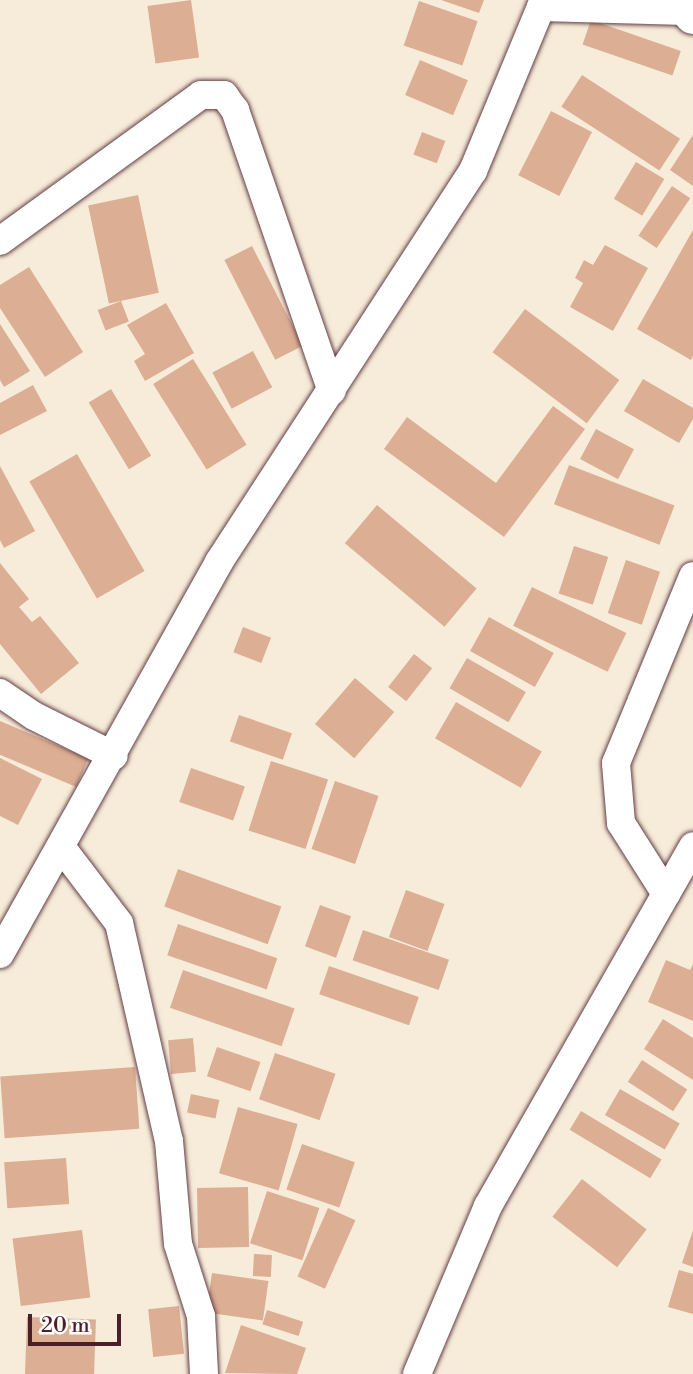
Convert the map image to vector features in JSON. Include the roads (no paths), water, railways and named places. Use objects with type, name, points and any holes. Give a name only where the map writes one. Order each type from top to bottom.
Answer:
[{"type":"street","points":[[0,954],[114,756],[219,562],[474,171],[542,3],[687,9]]},
{"type":"street","points":[[0,241],[201,95],[224,96],[235,110],[332,391]]},
{"type":"street","points":[[666,894],[621,823],[616,763],[692,579]]},
{"type":"street","points":[[0,693],[34,716],[114,756]]},
{"type":"street","points":[[416,1374],[488,1206],[693,846]]},
{"type":"street","points":[[62,848],[119,923],[169,1141],[178,1244],[201,1316],[204,1374]]}]
